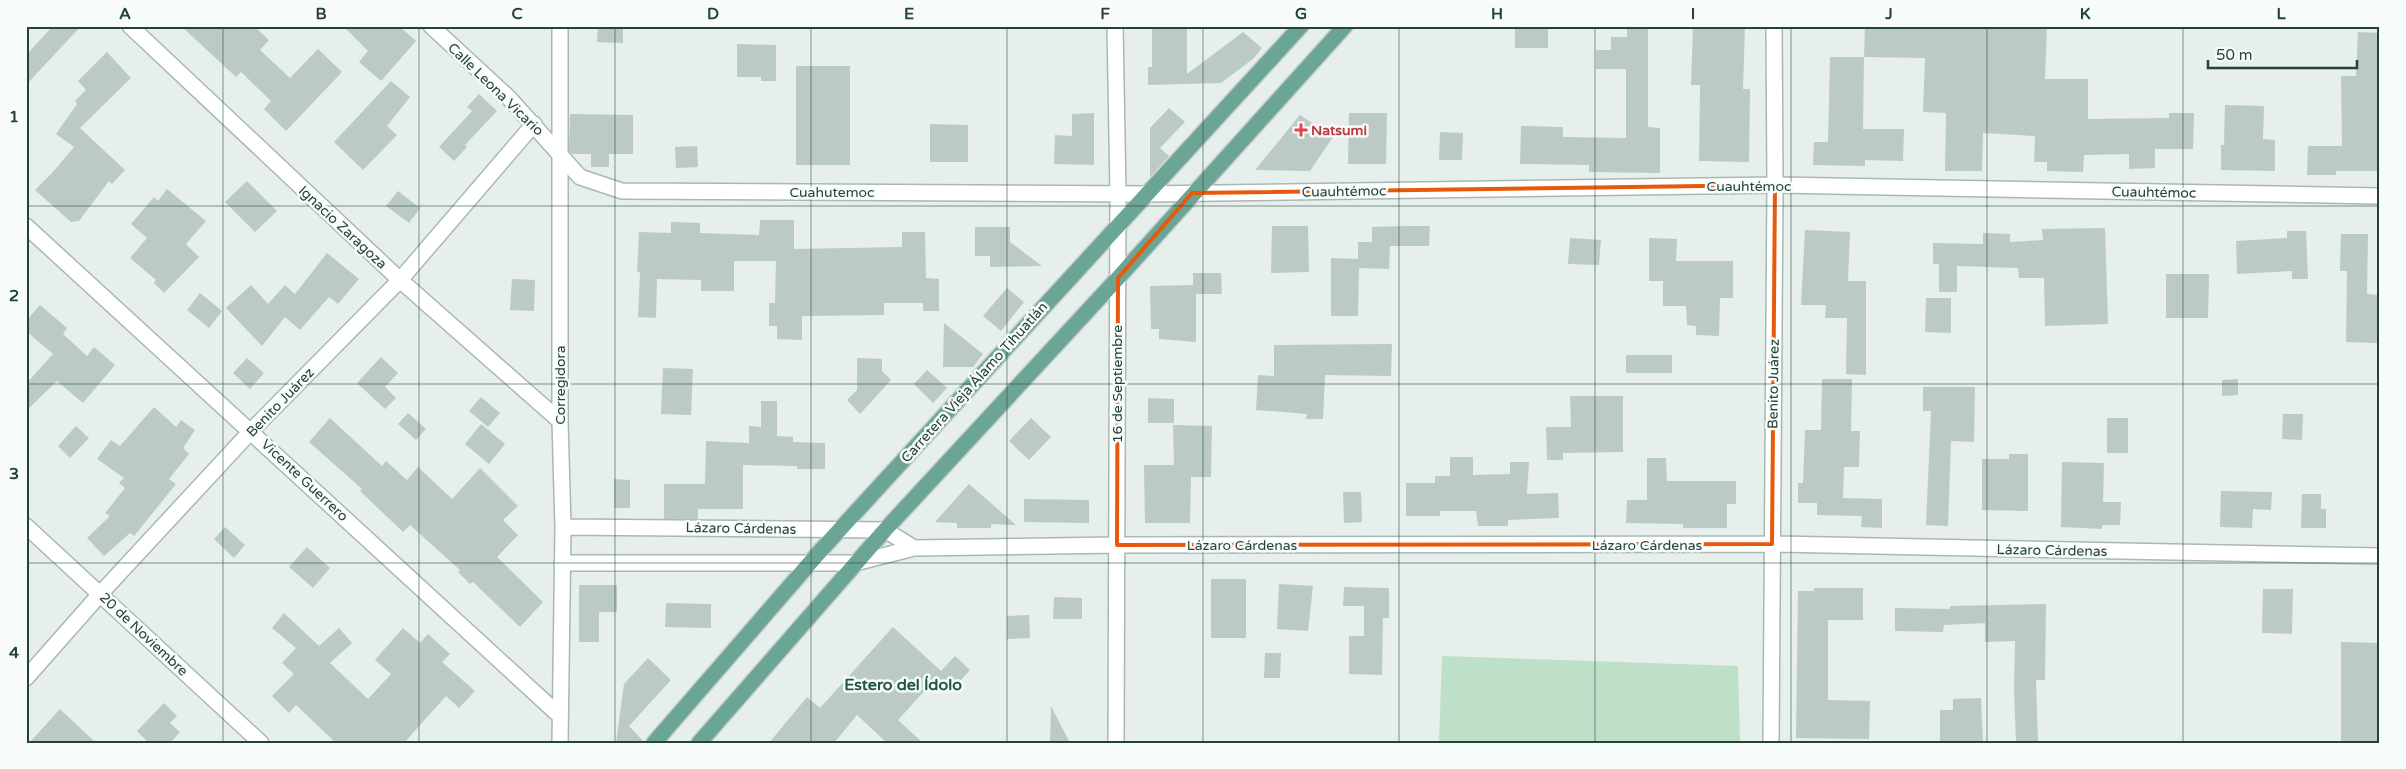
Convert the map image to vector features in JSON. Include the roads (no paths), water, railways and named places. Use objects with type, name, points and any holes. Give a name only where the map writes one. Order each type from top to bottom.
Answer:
[{"type":"main road","name":"Carretera Vieja Álamo Tihuatlán","points":[[654,743],[839,529],[1301,26]]},
{"type":"main road","points":[[699,743],[884,530],[1118,278],[1192,193],[1345,26]]},
{"type":"street","name":"Ignacio Zaragoza","points":[[130,26],[400,280],[560,422]]},
{"type":"street","name":"Calle Leona Vicario","points":[[431,26],[509,98],[559,153]]},
{"type":"street","name":"Corregidora","points":[[560,26],[560,422],[563,527],[560,743]]},
{"type":"street","name":"16 de Septiembre","points":[[1115,26],[1118,194],[1116,743]]},
{"type":"street","name":"Benito Juárez","points":[[1771,743],[1775,185],[1774,26]]},
{"type":"street","name":"Benito Juárez","points":[[26,678],[251,431],[400,280],[534,124]]},
{"type":"street","name":"Cuahutemoc","points":[[559,153],[580,176],[622,191],[1118,194]]},
{"type":"street","name":"Cuauhtémoc","points":[[1118,194],[1775,185],[2380,196]]},
{"type":"street","name":"Vicente Guerrero","points":[[26,226],[560,716]]},
{"type":"street","name":"20 de Noviembre","points":[[26,526],[261,743]]},
{"type":"street","name":"Lázaro Cárdenas","points":[[563,527],[884,530],[914,548]]},
{"type":"street","name":"Lázaro Cárdenas","points":[[562,563],[855,563],[914,548],[1117,545],[1772,544],[2380,556]]},
{"type":"place","name":"Natsumi","points":[[1301,130]]},
{"type":"district","name":"Estero del Ídolo","points":[[903,684]]}]
